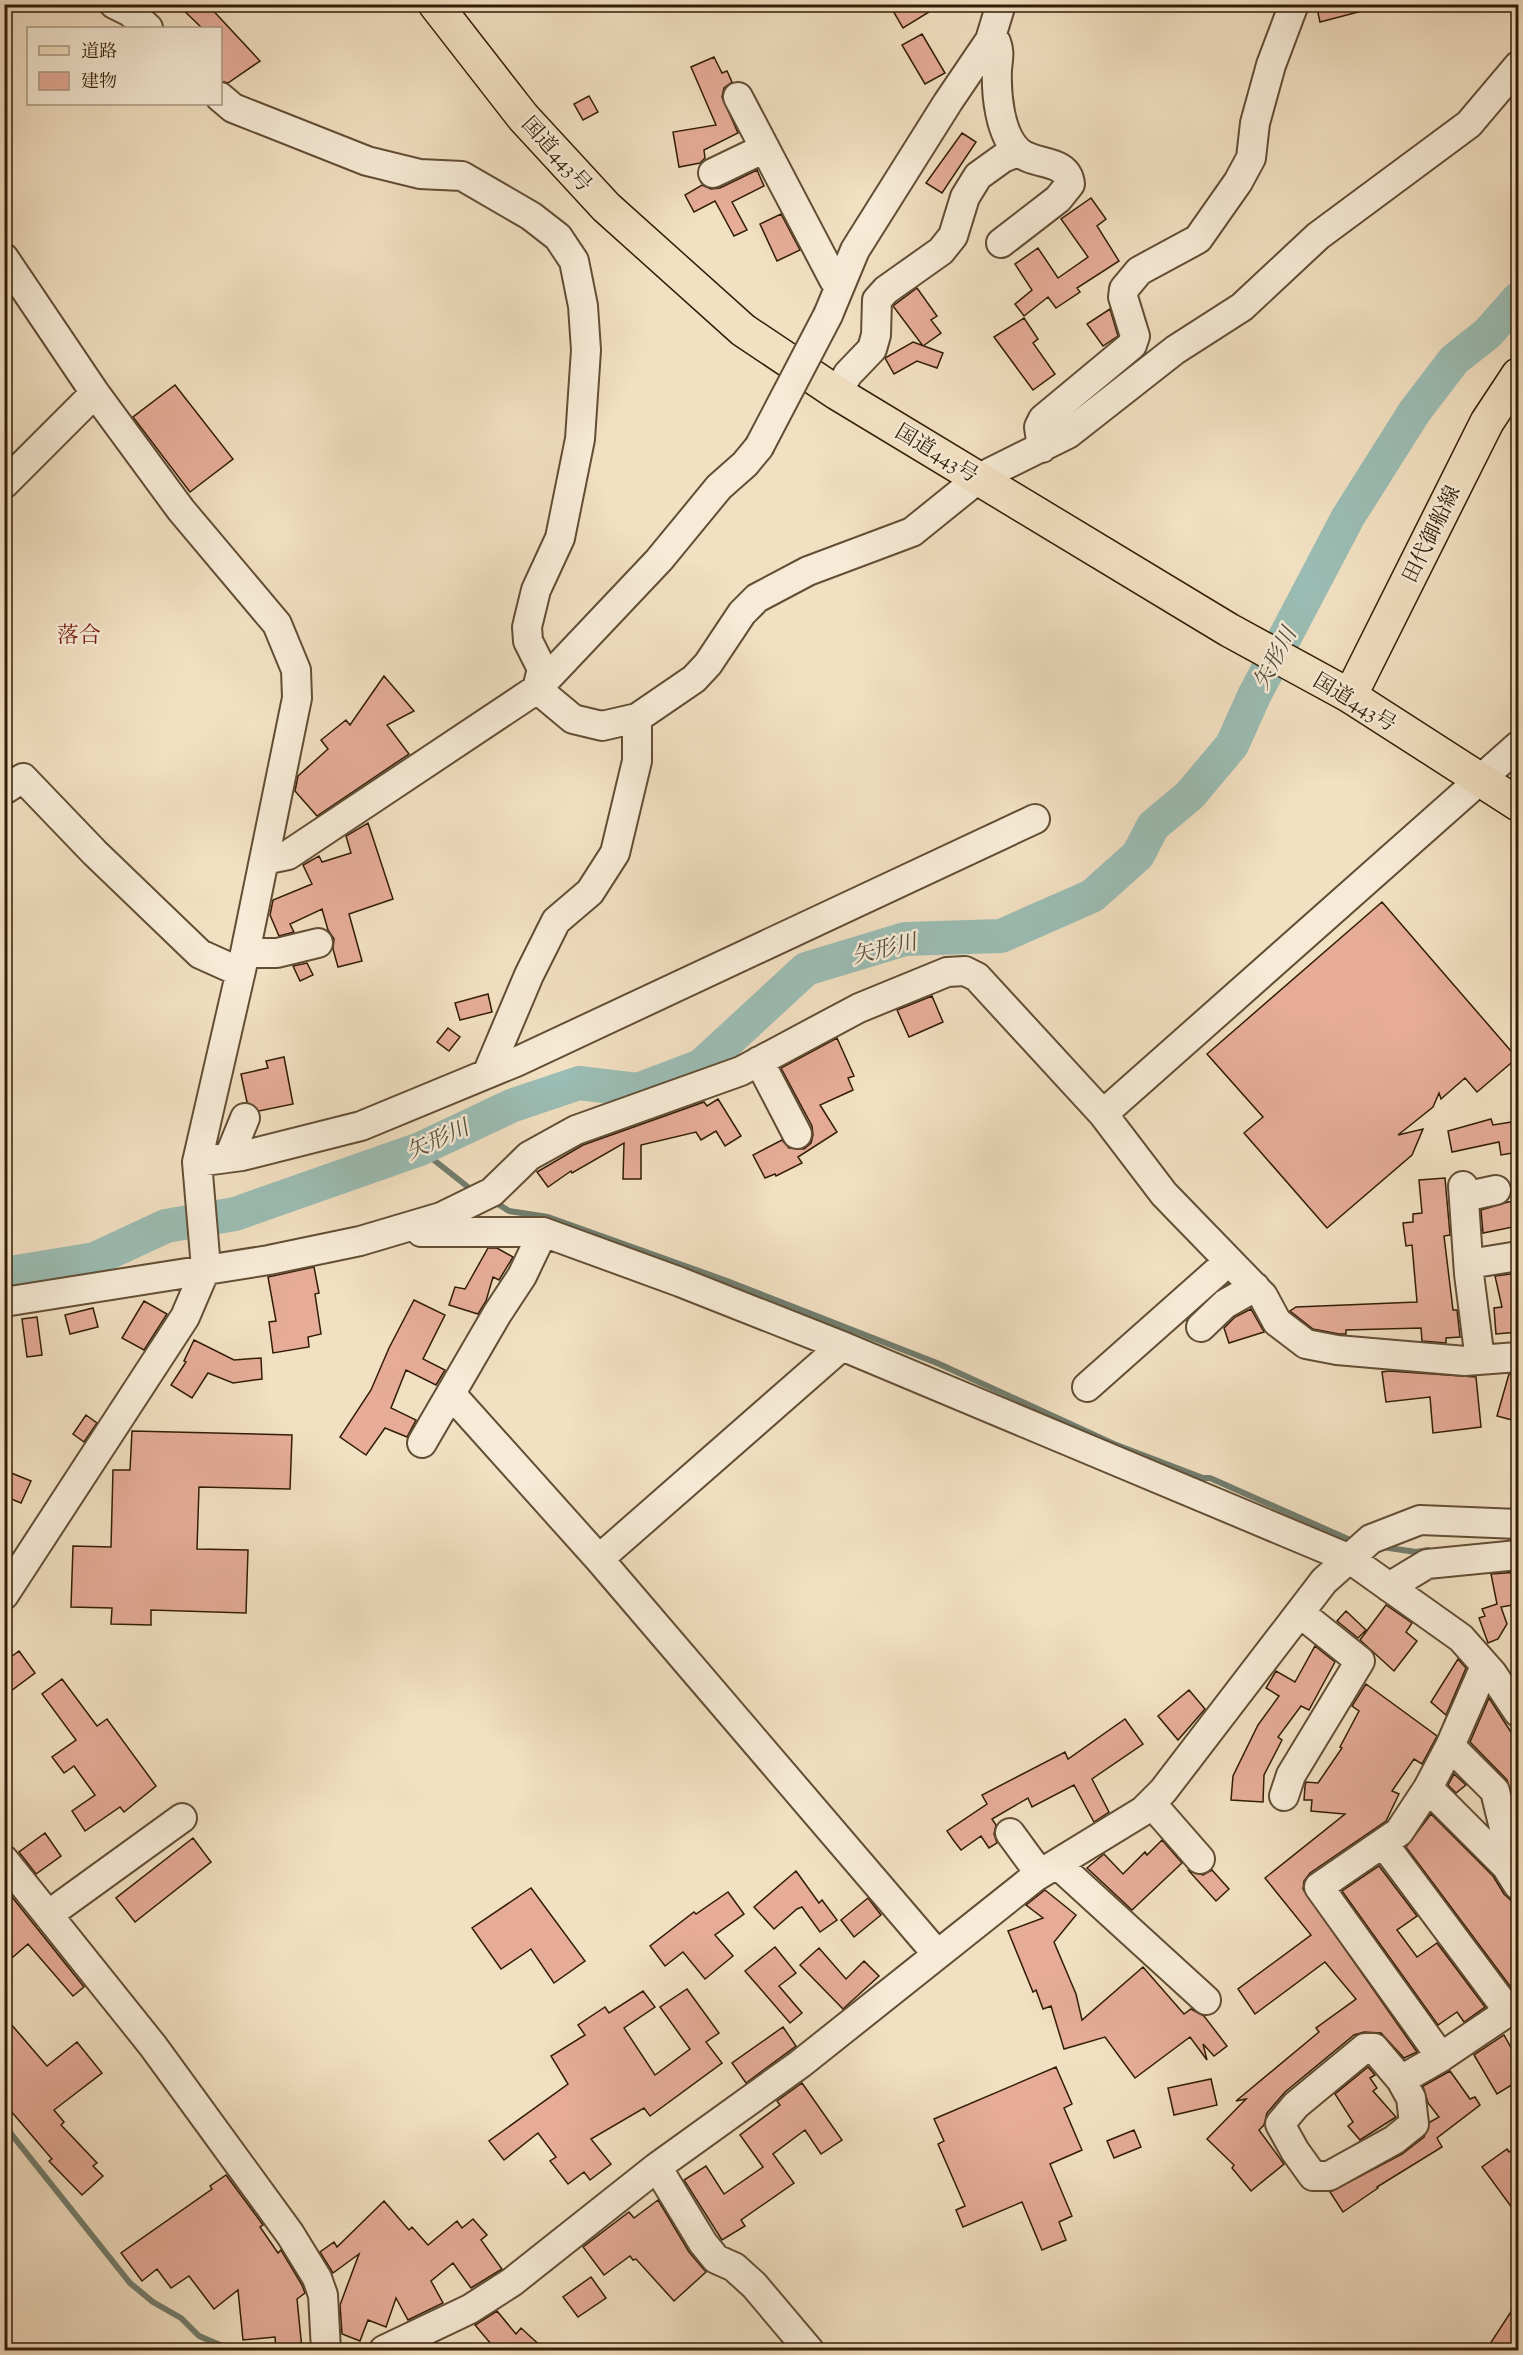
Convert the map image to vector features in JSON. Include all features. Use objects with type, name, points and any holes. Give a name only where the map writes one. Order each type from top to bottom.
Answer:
[{"type":"main road","name":"国道443号","points":[[435,4],[523,117],[606,207],[743,330],[837,393],[1229,630],[1350,696],[1518,804]]},
{"type":"main road","name":"田代御船線","points":[[1350,696],[1487,422],[1518,375]]},
{"type":"street","points":[[114,4],[130,12],[147,27]]},
{"type":"street","points":[[264,860],[288,855],[537,688],[659,560],[719,487],[745,465],[759,447],[828,315],[855,250],[948,102],[990,40],[1001,4]]},
{"type":"street","points":[[1042,448],[1039,427],[1043,418],[1132,345],[1135,336],[1123,297],[1130,279],[1198,239],[1239,182],[1251,158],[1255,123],[1271,65],[1294,4]]},
{"type":"street","points":[[990,40],[996,42],[1000,51],[997,69],[1000,111],[1008,134],[1018,152],[1064,169],[1069,176],[1070,184],[1058,199],[1001,243]]},
{"type":"street","points":[[537,688],[573,719],[602,726],[637,718],[694,679],[708,664],[742,613],[757,598],[808,571],[912,532],[979,478],[1068,434],[1175,350],[1242,307],[1318,237],[1469,124],[1518,66]]},
{"type":"street","points":[[738,97],[834,280],[840,285]]},
{"type":"street","points":[[222,99],[233,108],[367,162],[420,174],[462,176],[531,216],[558,237],[574,261],[583,306],[586,350],[580,438],[560,538],[536,591],[527,627],[528,641],[542,669],[537,688]]},
{"type":"street","points":[[712,173],[765,148]]},
{"type":"street","points":[[837,393],[848,374],[872,349],[876,335],[878,300],[886,290],[941,250],[953,236],[965,197],[978,176],[1004,158],[1018,152]]},
{"type":"street","points":[[4,258],[95,393],[181,510],[277,624],[296,670],[297,698],[197,1169],[206,1262],[185,1317],[4,1595]]},
{"type":"street","points":[[4,484],[95,393]]},
{"type":"street","points":[[487,1074],[529,975],[556,921],[590,892],[615,853],[637,761],[637,718]]},
{"type":"street","points":[[1103,1114],[1518,746]]},
{"type":"street","points":[[4,790],[23,778],[95,853],[200,954],[242,962],[318,943]]},
{"type":"street","points":[[197,1169],[229,1157],[361,1126],[487,1074],[1035,819]]},
{"type":"street","points":[[4,1302],[206,1262],[270,1260],[386,1233],[441,1217],[492,1192],[529,1156],[576,1130],[741,1071],[859,1008],[947,972],[965,971],[977,977],[1103,1114],[1164,1194],[1263,1296],[1277,1322],[1306,1344],[1337,1350],[1465,1361],[1518,1357]]},
{"type":"street","points":[[759,1061],[797,1134]]},
{"type":"street","points":[[229,1157],[245,1118]]},
{"type":"street","points":[[1480,1360],[1468,1264],[1464,1191],[1496,1190]]},
{"type":"street","points":[[386,1233],[466,1230],[543,1232],[680,1281],[842,1346],[1350,1558],[1461,1638],[1485,1666],[1518,1712]]},
{"type":"street","points":[[422,1443],[522,1276],[543,1232]]},
{"type":"street","points":[[1468,1264],[1518,1256]]},
{"type":"street","points":[[1087,1387],[1229,1261]]},
{"type":"street","points":[[1201,1328],[1225,1304],[1255,1287]]},
{"type":"street","points":[[599,1559],[842,1346]]},
{"type":"street","points":[[450,1394],[599,1559],[937,1954]]},
{"type":"street","points":[[397,2348],[470,2309],[512,2282],[657,2167],[800,2064],[1048,1869],[1143,1811],[1163,1791],[1324,1581],[1371,1539],[1420,1520],[1518,1524]]},
{"type":"street","points":[[1389,1587],[1427,1564],[1518,1555]]},
{"type":"street","points":[[1284,1796],[1291,1775],[1360,1661],[1300,1613]]},
{"type":"street","points":[[1440,2057],[1319,1887],[1399,1832],[1428,1788],[1450,1746],[1485,1666]]},
{"type":"street","points":[[1450,1746],[1495,1791],[1512,1876]]},
{"type":"street","points":[[1428,1788],[1512,1876]]},
{"type":"street","points":[[1150,1803],[1200,1859]]},
{"type":"street","points":[[48,1915],[182,1818]]},
{"type":"street","points":[[1010,1833],[1193,1996]]},
{"type":"street","points":[[1383,1843],[1514,2009],[1401,2080]]},
{"type":"street","points":[[5,1861],[153,2046],[290,2234],[317,2278],[323,2295],[326,2350]]},
{"type":"street","points":[[1365,2048],[1374,2048],[1401,2080],[1412,2098],[1414,2124],[1394,2140],[1329,2176],[1313,2176],[1295,2151],[1280,2124],[1296,2104],[1365,2048]]},
{"type":"street","points":[[657,2167],[703,2243],[716,2259],[734,2267],[754,2285],[809,2350]]},
{"type":"building","points":[[177,4],[207,4],[260,61],[228,83],[222,82],[222,27],[201,27]]},
{"type":"building","points":[[889,4],[942,4],[903,28]]},
{"type":"building","points":[[1316,4],[1365,4],[1366,10],[1320,22]]},
{"type":"building","points":[[922,34],[945,73],[925,84],[902,45]]},
{"type":"building","points":[[714,57],[722,73],[727,71],[732,82],[724,88],[722,97],[738,133],[704,150],[705,158],[700,163],[679,167],[673,132],[716,125],[691,67]]},
{"type":"building","points":[[589,96],[598,112],[583,120],[574,104]]},
{"type":"building","points":[[962,133],[976,142],[942,193],[926,183]]},
{"type":"building","points":[[757,170],[764,186],[732,202],[747,230],[734,236],[715,201],[694,212],[685,195],[702,185],[711,189],[720,188]]},
{"type":"building","points":[[1091,198],[1106,219],[1097,226],[1119,261],[1077,288],[1080,292],[1056,308],[1048,297],[1024,316],[1015,304],[1032,290],[1015,264],[1038,248],[1058,278],[1088,257],[1061,219]]},
{"type":"building","points":[[781,214],[800,250],[777,261],[760,224]]},
{"type":"building","points":[[917,288],[937,316],[931,320],[941,333],[923,346],[893,306]]},
{"type":"building","points":[[1110,309],[1118,336],[1103,346],[1087,324]]},
{"type":"building","points":[[1024,318],[1038,339],[1033,343],[1055,374],[1033,390],[994,337]]},
{"type":"building","points":[[913,342],[943,353],[937,368],[917,361],[894,374],[885,358]]},
{"type":"building","points":[[175,385],[233,459],[190,492],[133,417]]},
{"type":"building","points":[[384,676],[414,711],[387,725],[409,754],[317,816],[295,791],[298,776],[328,749],[321,740],[346,720],[350,725]]},
{"type":"building","points":[[368,823],[393,899],[349,914],[362,961],[338,967],[333,949],[334,939],[328,930],[322,909],[290,924],[294,932],[279,936],[270,915],[273,900],[312,884],[303,865],[319,856],[322,862],[351,853],[346,836]]},
{"type":"building","points":[[1382,902],[1517,1058],[1477,1092],[1465,1078],[1441,1099],[1439,1093],[1433,1107],[1398,1135],[1423,1129],[1412,1155],[1327,1228],[1244,1133],[1263,1117],[1207,1054]]},
{"type":"building","points":[[307,963],[313,975],[300,981],[293,966]]},
{"type":"building","points":[[488,994],[492,1012],[460,1020],[455,1003]]},
{"type":"building","points":[[932,996],[943,1022],[909,1037],[897,1010]]},
{"type":"building","points":[[448,1028],[460,1037],[449,1051],[437,1042]]},
{"type":"building","points":[[837,1038],[854,1076],[848,1078],[853,1090],[820,1105],[837,1132],[798,1157],[802,1163],[776,1176],[775,1174],[765,1178],[753,1155],[782,1140],[789,1148],[804,1149],[811,1143],[813,1135],[812,1126],[781,1068]]},
{"type":"building","points":[[284,1057],[293,1104],[259,1111],[247,1102],[241,1074],[268,1068],[266,1061]]},
{"type":"building","points":[[718,1099],[741,1136],[725,1146],[716,1131],[701,1140],[696,1132],[641,1145],[641,1179],[623,1179],[624,1143],[572,1173],[571,1171],[548,1187],[537,1172],[583,1145],[704,1102],[707,1106]]},
{"type":"building","points":[[1491,1119],[1493,1125],[1518,1121],[1518,1152],[1501,1155],[1499,1142],[1452,1152],[1448,1131]]},
{"type":"building","points":[[1445,1178],[1450,1235],[1444,1236],[1453,1310],[1457,1310],[1460,1337],[1446,1338],[1446,1343],[1422,1341],[1421,1328],[1346,1330],[1346,1334],[1339,1334],[1313,1329],[1290,1311],[1296,1307],[1417,1302],[1412,1245],[1406,1246],[1403,1223],[1413,1222],[1413,1214],[1422,1213],[1419,1180]]},
{"type":"building","points":[[1518,1201],[1518,1226],[1483,1233],[1481,1210]]},
{"type":"building","points":[[488,1248],[497,1248],[513,1257],[499,1280],[493,1277],[486,1301],[478,1314],[449,1305],[455,1287],[465,1289]]},
{"type":"building","points":[[314,1267],[319,1293],[315,1294],[321,1334],[308,1337],[309,1347],[273,1353],[269,1322],[276,1321],[268,1277]]},
{"type":"building","points":[[1518,1273],[1518,1332],[1496,1334],[1494,1308],[1502,1307],[1495,1276]]},
{"type":"building","points":[[414,1300],[445,1315],[423,1359],[445,1370],[436,1385],[406,1370],[391,1408],[416,1420],[407,1437],[385,1428],[366,1455],[340,1437],[371,1390],[389,1348]]},
{"type":"building","points":[[144,1301],[167,1314],[144,1350],[122,1338]]},
{"type":"building","points":[[93,1308],[98,1327],[70,1334],[65,1315]]},
{"type":"building","points":[[1251,1309],[1264,1332],[1229,1343],[1224,1328],[1235,1317]]},
{"type":"building","points":[[37,1317],[42,1355],[27,1357],[22,1319]]},
{"type":"building","points":[[194,1340],[234,1360],[261,1358],[262,1379],[233,1383],[208,1373],[192,1398],[171,1385],[186,1362],[184,1361]]},
{"type":"building","points":[[1382,1372],[1476,1377],[1481,1427],[1433,1433],[1430,1397],[1386,1402]]},
{"type":"building","points":[[1509,1374],[1518,1374],[1516,1421],[1497,1416]]},
{"type":"building","points":[[86,1415],[97,1423],[84,1442],[73,1434]]},
{"type":"building","points":[[132,1431],[292,1435],[290,1489],[199,1487],[197,1549],[248,1550],[246,1613],[151,1610],[151,1625],[111,1624],[112,1608],[71,1607],[73,1546],[111,1547],[113,1470],[130,1470]]},
{"type":"building","points":[[4,1470],[31,1481],[21,1503],[4,1496]]},
{"type":"building","points":[[1518,1572],[1518,1604],[1501,1607],[1507,1624],[1498,1639],[1488,1643],[1479,1618],[1485,1616],[1482,1609],[1497,1604],[1491,1574]]},
{"type":"building","points":[[1386,1605],[1412,1623],[1406,1632],[1417,1641],[1394,1671],[1360,1640]]},
{"type":"building","points":[[1346,1611],[1366,1630],[1358,1638],[1337,1621]]},
{"type":"building","points":[[1315,1646],[1335,1662],[1309,1710],[1301,1706],[1278,1737],[1282,1740],[1264,1775],[1263,1802],[1231,1800],[1233,1776],[1258,1725],[1279,1696],[1266,1688],[1276,1671],[1295,1682]]},
{"type":"building","points":[[19,1651],[35,1673],[4,1696],[4,1662]]},
{"type":"building","points":[[1458,1659],[1466,1668],[1446,1715],[1431,1702]]},
{"type":"building","points":[[62,1679],[97,1726],[107,1719],[156,1786],[124,1812],[120,1807],[85,1831],[72,1811],[95,1795],[74,1766],[64,1773],[52,1757],[76,1740],[42,1694]]},
{"type":"building","points":[[1366,1684],[1437,1736],[1422,1764],[1414,1759],[1392,1791],[1399,1794],[1386,1821],[1310,1873],[1304,1881],[1303,1889],[1417,2052],[1404,2058],[1381,2033],[1364,2032],[1354,2035],[1285,2092],[1267,2113],[1264,2125],[1259,2130],[1284,2164],[1251,2191],[1232,2168],[1234,2165],[1207,2139],[1246,2099],[1236,2101],[1319,2032],[1316,2028],[1356,1999],[1325,1962],[1255,2014],[1238,1989],[1311,1935],[1265,1878],[1345,1814],[1311,1811],[1312,1800],[1304,1800],[1305,1786],[1306,1782],[1318,1783],[1342,1748],[1340,1747],[1359,1711],[1352,1706]]},
{"type":"building","points":[[1189,1690],[1205,1709],[1178,1740],[1158,1716]]},
{"type":"building","points":[[1489,1698],[1518,1743],[1518,1818],[1507,1780],[1470,1742]]},
{"type":"building","points":[[1125,1719],[1143,1744],[1092,1779],[1109,1812],[1094,1822],[1074,1785],[1032,1807],[1028,1798],[992,1819],[996,1825],[994,1834],[997,1843],[989,1848],[981,1836],[961,1850],[947,1831],[987,1804],[982,1795],[1065,1752],[1068,1759]]},
{"type":"building","points":[[1454,1774],[1466,1785],[1456,1793],[1448,1785]]},
{"type":"building","points":[[1431,1814],[1493,1876],[1504,1894],[1518,1907],[1518,1989],[1513,1990],[1406,1847]]},
{"type":"building","points":[[45,1833],[61,1856],[36,1874],[19,1852]]},
{"type":"building","points":[[193,1838],[211,1862],[135,1922],[116,1898]]},
{"type":"building","points":[[1162,1840],[1182,1863],[1132,1910],[1087,1868],[1104,1854],[1123,1874],[1145,1852],[1147,1855]]},
{"type":"building","points":[[1379,1866],[1417,1916],[1397,1930],[1417,1957],[1437,1943],[1485,2007],[1464,2022],[1457,2012],[1438,2025],[1342,1891]]},
{"type":"building","points":[[1212,1870],[1229,1889],[1216,1901],[1189,1871],[1203,1875]]},
{"type":"building","points":[[796,1871],[819,1903],[822,1900],[837,1920],[820,1932],[802,1907],[774,1929],[754,1907]]},
{"type":"building","points":[[4,1887],[84,1987],[73,1996],[28,1944],[13,1957],[4,1947]]},
{"type":"building","points":[[531,1888],[585,1961],[554,1983],[531,1949],[501,1969],[472,1928]]},
{"type":"building","points":[[1045,1890],[1076,1915],[1054,1942],[1076,1994],[1082,2020],[1143,1967],[1184,2014],[1191,2009],[1204,2016],[1227,2046],[1214,2056],[1203,2044],[1207,2060],[1190,2037],[1135,2078],[1105,2037],[1064,2049],[1051,2006],[1043,2009],[1036,1990],[1033,1992],[1008,1931],[1043,1918],[1026,1905]]},
{"type":"building","points":[[728,1892],[744,1914],[715,1935],[733,1956],[705,1979],[683,1952],[665,1966],[650,1946],[694,1912],[696,1914]]},
{"type":"building","points":[[868,1898],[881,1915],[854,1937],[841,1920]]},
{"type":"building","points":[[775,1947],[796,1973],[779,1986],[802,2013],[790,2023],[745,1971]]},
{"type":"building","points":[[819,1948],[846,1979],[864,1961],[879,1976],[843,2009],[800,1965]]},
{"type":"building","points":[[687,1989],[719,2033],[706,2042],[722,2063],[650,2116],[644,2108],[591,2139],[611,2164],[590,2180],[584,2172],[568,2184],[550,2161],[556,2157],[538,2133],[504,2160],[489,2141],[568,2084],[551,2056],[585,2035],[578,2025],[605,2007],[609,2013],[643,1991],[655,2007],[624,2028],[655,2075],[690,2049],[660,2007]]},
{"type":"building","points":[[4,2016],[47,2066],[77,2042],[102,2073],[54,2110],[64,2122],[61,2125],[97,2163],[93,2166],[103,2176],[82,2195],[49,2161],[52,2159],[4,2103]]},
{"type":"building","points":[[783,2027],[796,2046],[746,2083],[732,2063]]},
{"type":"building","points":[[1504,2035],[1518,2060],[1518,2081],[1497,2094],[1474,2055]]},
{"type":"building","points":[[1056,2067],[1072,2104],[1064,2108],[1082,2150],[1050,2164],[1072,2216],[1059,2222],[1066,2240],[1042,2250],[1022,2202],[963,2227],[956,2210],[965,2206],[938,2144],[944,2141],[934,2119]]},
{"type":"building","points":[[1368,2067],[1375,2075],[1370,2078],[1377,2088],[1373,2091],[1396,2117],[1360,2140],[1348,2126],[1353,2122],[1335,2094]]},
{"type":"building","points":[[1450,2071],[1470,2099],[1475,2097],[1480,2105],[1437,2138],[1442,2147],[1377,2187],[1343,2212],[1330,2192],[1402,2154],[1424,2137],[1430,2122],[1439,2117],[1428,2103],[1423,2086]]},
{"type":"building","points":[[1211,2079],[1217,2105],[1174,2115],[1168,2088]]},
{"type":"building","points":[[802,2083],[842,2140],[821,2154],[805,2130],[773,2154],[794,2183],[741,2220],[745,2226],[722,2240],[684,2180],[706,2166],[724,2194],[763,2167],[740,2135],[780,2105],[777,2101]]},
{"type":"building","points":[[1134,2130],[1141,2147],[1114,2158],[1107,2141]]},
{"type":"building","points":[[1507,2149],[1509,2152],[1512,2150],[1518,2159],[1518,2216],[1482,2167]]},
{"type":"building","points":[[226,2175],[263,2225],[260,2227],[278,2253],[281,2250],[302,2285],[305,2293],[297,2299],[302,2349],[276,2350],[275,2337],[243,2340],[238,2290],[214,2309],[189,2276],[171,2288],[157,2269],[142,2281],[121,2253],[212,2189],[210,2186]]},
{"type":"building","points":[[658,2200],[689,2252],[706,2272],[674,2301],[636,2259],[633,2260],[630,2256],[604,2275],[583,2247],[629,2212],[634,2218]]},
{"type":"building","points":[[384,2201],[409,2230],[412,2227],[428,2245],[457,2221],[462,2228],[473,2219],[487,2235],[481,2240],[502,2269],[471,2288],[453,2263],[431,2281],[443,2303],[408,2320],[396,2298],[386,2327],[368,2320],[360,2341],[342,2334],[340,2305],[359,2254],[333,2273],[320,2252],[334,2242],[337,2247]]},
{"type":"building","points":[[591,2277],[606,2298],[578,2317],[563,2297]]},
{"type":"building","points":[[1518,2301],[1518,2332],[1509,2350],[1486,2350]]},
{"type":"building","points":[[497,2311],[516,2334],[521,2328],[545,2350],[496,2350],[475,2325]]},
{"type":"waterway","name":"矢形川","points":[[4,1274],[95,1259],[166,1226],[235,1214],[420,1149],[511,1106],[579,1083],[638,1090],[701,1066],[806,969],[905,939],[1001,936],[1092,896],[1138,855],[1153,826],[1190,795],[1232,745],[1254,696],[1348,517],[1415,411],[1454,360],[1488,333],[1518,299]]},
{"type":"waterway","points":[[420,1149],[473,1191]]},
{"type":"waterway","points":[[493,1201],[509,1211],[548,1217],[727,1281],[937,1363],[1114,1444],[1203,1478],[1210,1478],[1357,1543]]},
{"type":"waterway","points":[[1382,1547],[1416,1552],[1428,1550]]},
{"type":"waterway","points":[[4,2125],[130,2283],[153,2302],[181,2318],[199,2336],[232,2350]]},
{"type":"district","name":"落合","points":[[79,634]]}]
